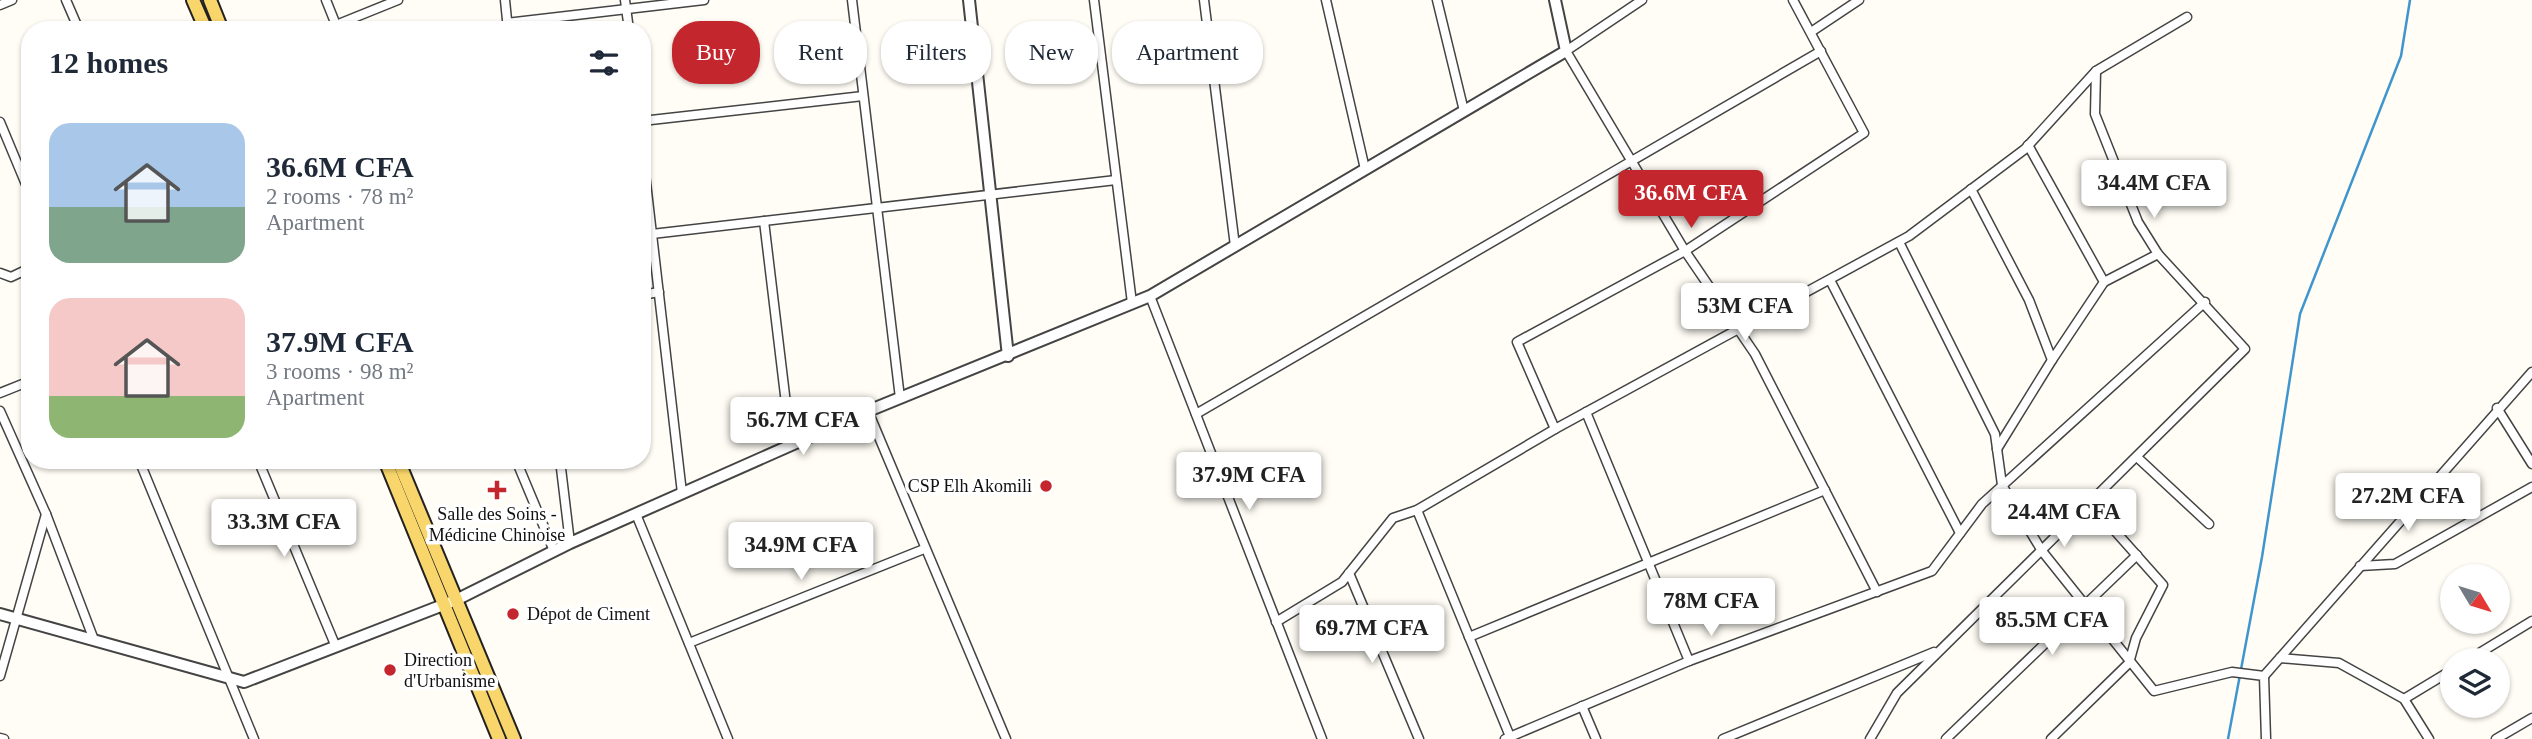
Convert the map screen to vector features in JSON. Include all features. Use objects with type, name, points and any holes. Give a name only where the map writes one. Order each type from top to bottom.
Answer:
[{"type":"main road","points":[[193,0],[202,21]]},
{"type":"main road","points":[[210,0],[218,21]]},
{"type":"main road","points":[[389,469],[514,739]]},
{"type":"main road","points":[[401,469],[499,739]]},
{"type":"street","points":[[0,5],[12,0]]},
{"type":"street","points":[[66,0],[75,21]]},
{"type":"street","points":[[326,0],[335,21]]},
{"type":"street","points":[[351,21],[398,0]]},
{"type":"street","points":[[505,0],[507,21]]},
{"type":"street","points":[[536,21],[626,5],[704,0]]},
{"type":"street","points":[[852,0],[900,398]]},
{"type":"street","points":[[969,0],[1008,356]]},
{"type":"street","points":[[1094,0],[1132,303]]},
{"type":"street","points":[[1205,0],[1235,246]]},
{"type":"street","points":[[1326,0],[1365,169]]},
{"type":"street","points":[[1437,0],[1464,111]]},
{"type":"street","points":[[1555,0],[1566,51],[1685,251],[1755,354],[1877,592]]},
{"type":"street","points":[[0,614],[244,682],[449,602],[570,543],[868,411],[1150,296],[1566,51],[1642,0]]},
{"type":"street","points":[[1555,429],[1517,342],[1685,251],[1864,133],[1793,0]]},
{"type":"street","points":[[1811,32],[1859,0]]},
{"type":"street","points":[[1276,622],[1342,582],[1393,518],[1417,510],[1555,429],[1899,242],[2028,145],[2096,71],[2187,17]]},
{"type":"street","points":[[1196,414],[1821,51]]},
{"type":"street","points":[[1870,739],[1897,693],[1938,650],[2138,458],[2245,349],[2205,302],[2158,254],[2138,222],[2095,114],[2096,71]]},
{"type":"street","points":[[651,120],[863,96]]},
{"type":"street","points":[[0,122],[21,172]]},
{"type":"street","points":[[2028,145],[2104,282]]},
{"type":"street","points":[[652,234],[1116,180]]},
{"type":"street","points":[[1971,190],[2029,299],[2052,360]]},
{"type":"street","points":[[764,221],[791,445]]},
{"type":"street","points":[[651,225],[682,493]]},
{"type":"street","points":[[1899,242],[1996,434],[2002,485],[2042,551],[2129,663],[2154,691],[2232,672],[2264,676]]},
{"type":"street","points":[[1997,449],[2104,282],[2158,254]]},
{"type":"street","points":[[0,273],[11,277],[21,272]]},
{"type":"street","points":[[1830,280],[1960,533]]},
{"type":"street","points":[[651,293],[659,292]]},
{"type":"street","points":[[1150,296],[1322,739]]},
{"type":"street","points":[[1417,510],[1508,738],[1689,661],[1932,571],[1982,504],[2205,302]]},
{"type":"street","points":[[2266,739],[2264,676],[2497,408],[2532,372]]},
{"type":"street","points":[[0,393],[21,385]]},
{"type":"street","points":[[2497,408],[2532,464]]},
{"type":"street","points":[[0,411],[21,458]]},
{"type":"street","points":[[868,411],[1006,739]]},
{"type":"street","points":[[1586,412],[1689,661]]},
{"type":"street","points":[[2138,458],[2208,524]]},
{"type":"street","points":[[26,469],[94,640]]},
{"type":"street","points":[[143,469],[254,739]]},
{"type":"street","points":[[262,469],[336,647]]},
{"type":"street","points":[[520,469],[554,551]]},
{"type":"street","points":[[561,469],[570,543]]},
{"type":"street","points":[[2360,566],[2395,564],[2532,487]]},
{"type":"street","points":[[1469,637],[1825,490]]},
{"type":"street","points":[[2051,739],[2129,663],[2136,638],[2163,585],[2091,504]]},
{"type":"street","points":[[0,676],[46,514]]},
{"type":"street","points":[[636,514],[728,739]]},
{"type":"street","points":[[689,643],[924,549]]},
{"type":"street","points":[[1946,739],[2137,555]]},
{"type":"street","points":[[1349,573],[1419,739]]},
{"type":"street","points":[[2488,648],[2532,621]]},
{"type":"street","points":[[1723,739],[1938,650]]},
{"type":"street","points":[[2280,658],[2339,663],[2404,698],[2428,739]]},
{"type":"street","points":[[2404,698],[2440,677]]},
{"type":"street","points":[[1582,706],[1596,739]]},
{"type":"street","points":[[2496,739],[2532,718]]},
{"type":"waterway","points":[[2228,739],[2262,557],[2300,314],[2401,56],[2410,0]]},
{"type":"place","name":"CSP Elh Akomili","points":[[1046,486]]},
{"type":"place","name":"Salle des Soins - Médicine Chinoise","points":[[497,490]]},
{"type":"place","name":"Dépot de Ciment","points":[[513,614]]},
{"type":"place","name":"Direction d'Urbanisme","points":[[390,670]]}]
